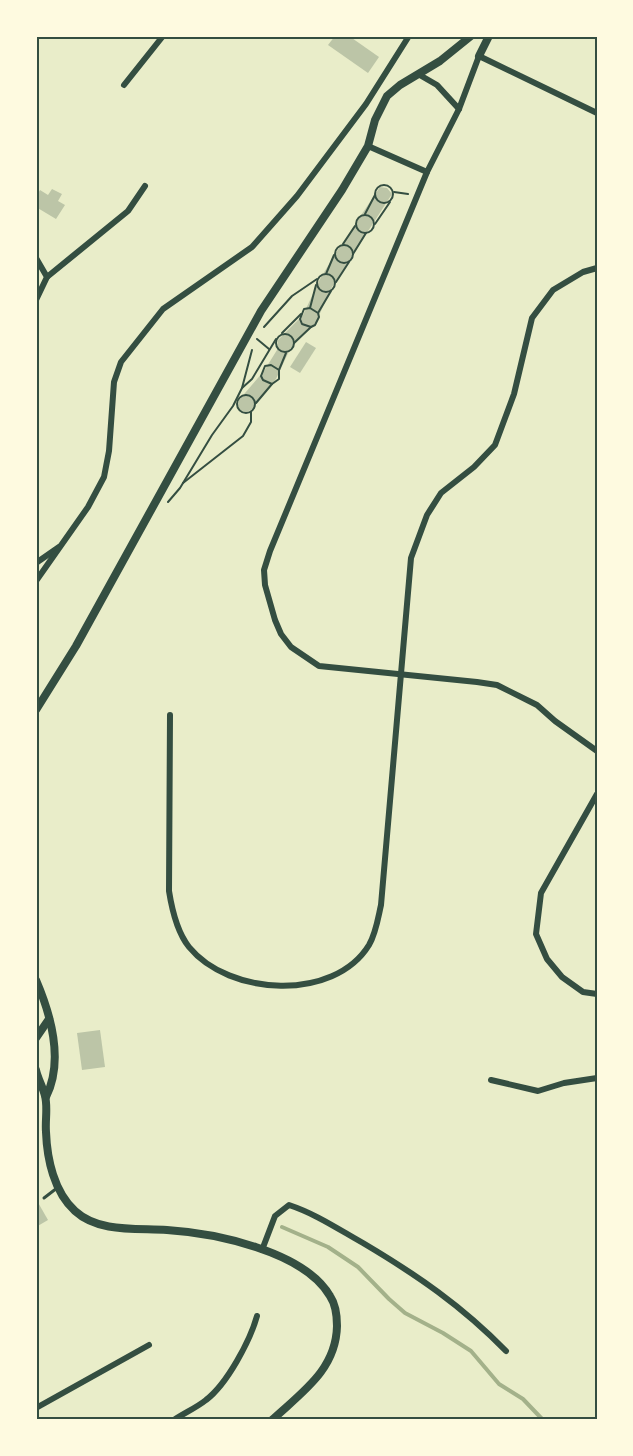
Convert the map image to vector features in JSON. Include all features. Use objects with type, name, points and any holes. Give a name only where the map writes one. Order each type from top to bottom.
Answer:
[{"type":"street","points":[[124,85],[163,36]]},
{"type":"street","points":[[36,581],[88,507],[104,477],[110,451],[114,382],[121,362],[163,309],[252,247],[297,196],[366,104],[409,36]]},
{"type":"street","points":[[36,710],[76,646],[261,311],[342,190],[368,146],[375,120],[387,96],[440,61],[471,36]]},
{"type":"street","points":[[479,56],[484,36]]},
{"type":"street","points":[[489,36],[459,109],[427,172],[270,551],[264,570],[265,585],[281,634],[291,647],[319,666],[497,686],[537,705],[597,751]]},
{"type":"street","points":[[479,56],[597,113]]},
{"type":"street","points":[[418,74],[437,86],[459,109]]},
{"type":"street","points":[[368,146],[427,172]]},
{"type":"street","points":[[36,300],[47,277],[128,211],[145,186]]},
{"type":"street","points":[[36,258],[47,277]]},
{"type":"street","points":[[170,715],[170,891],[172,909],[188,946],[201,959],[218,970],[255,984],[294,986],[335,974],[353,963],[369,945],[381,905],[411,558],[427,515],[441,493],[474,467],[495,445],[514,394],[532,318],[553,290],[583,272],[597,268]]},
{"type":"street","points":[[36,563],[64,543]]},
{"type":"street","points":[[597,794],[542,893],[536,933],[547,959],[562,977],[583,992],[597,994]]},
{"type":"street","points":[[36,980],[49,1019],[54,1048],[53,1083],[46,1097]]},
{"type":"street","points":[[36,998],[40,989]]},
{"type":"street","points":[[36,1038],[49,1019]]},
{"type":"street","points":[[36,1070],[46,1097],[48,1154],[59,1187],[64,1198],[75,1211],[88,1221],[103,1226],[136,1230],[169,1230],[225,1239],[262,1250],[296,1264],[325,1287],[336,1308],[334,1351],[324,1368],[272,1420]]},
{"type":"street","points":[[491,1080],[538,1091],[564,1083],[597,1078]]},
{"type":"street","points":[[262,1250],[275,1216],[289,1205],[310,1212],[416,1275],[480,1325],[506,1351]]},
{"type":"street","points":[[174,1420],[207,1400],[251,1338],[257,1316]]},
{"type":"street","points":[[36,1408],[149,1345]]},
{"type":"lane","points":[[44,1198],[59,1187]]},
{"type":"path","points":[[181,485],[243,436],[251,422],[251,412],[255,404],[279,379],[279,370],[286,353],[318,322],[318,313],[335,283],[366,233],[374,228],[393,199],[394,192],[390,186],[384,185],[376,190],[365,214],[360,216],[344,244],[335,250],[326,274],[292,296],[263,329]]},
{"type":"path","points":[[394,192],[408,194]]},
{"type":"path","points":[[375,195],[381,203],[390,202]]},
{"type":"path","points":[[365,214],[370,216],[375,224]]},
{"type":"path","points":[[355,225],[357,230],[366,233]]},
{"type":"path","points":[[344,244],[349,246],[353,254]]},
{"type":"path","points":[[334,255],[340,263],[349,262]]},
{"type":"path","points":[[326,274],[331,275],[335,283]]},
{"type":"path","points":[[242,388],[252,379],[276,339],[301,313],[309,308],[317,279]]},
{"type":"path","points":[[316,285],[322,292],[331,291]]},
{"type":"path","points":[[309,308],[318,313]]},
{"type":"path","points":[[301,313],[302,324],[311,327]]},
{"type":"path","points":[[280,335],[290,335],[294,343]]},
{"type":"path","points":[[167,503],[237,400],[255,337],[270,349]]},
{"type":"path","points":[[276,339],[277,350],[286,353]]},
{"type":"path","points":[[272,384],[263,380],[262,370],[271,365],[279,370]]},
{"type":"path","points":[[251,412],[242,413],[238,410],[237,400],[246,394],[251,396],[255,404]]},
{"type":"building","points":[[335,36],[349,36],[379,57],[368,73],[328,45]]},
{"type":"building","points":[[380,187],[387,188],[392,194],[332,287],[316,322],[290,349],[276,379],[251,410],[246,412],[240,410],[239,400],[264,371],[277,350],[278,340],[303,315],[320,279]]},
{"type":"building","points":[[52,189],[62,194],[58,201],[65,205],[56,219],[36,207],[36,197],[40,190],[48,195]]},
{"type":"building","points":[[306,342],[316,348],[300,373],[290,367]]},
{"type":"building","points":[[100,1030],[105,1067],[82,1070],[77,1033]]},
{"type":"building","points":[[36,1199],[48,1220],[36,1227]]},
{"type":"waterway","points":[[282,1227],[328,1247],[358,1267],[405,1313],[471,1351],[499,1384],[523,1399],[543,1420]]}]
